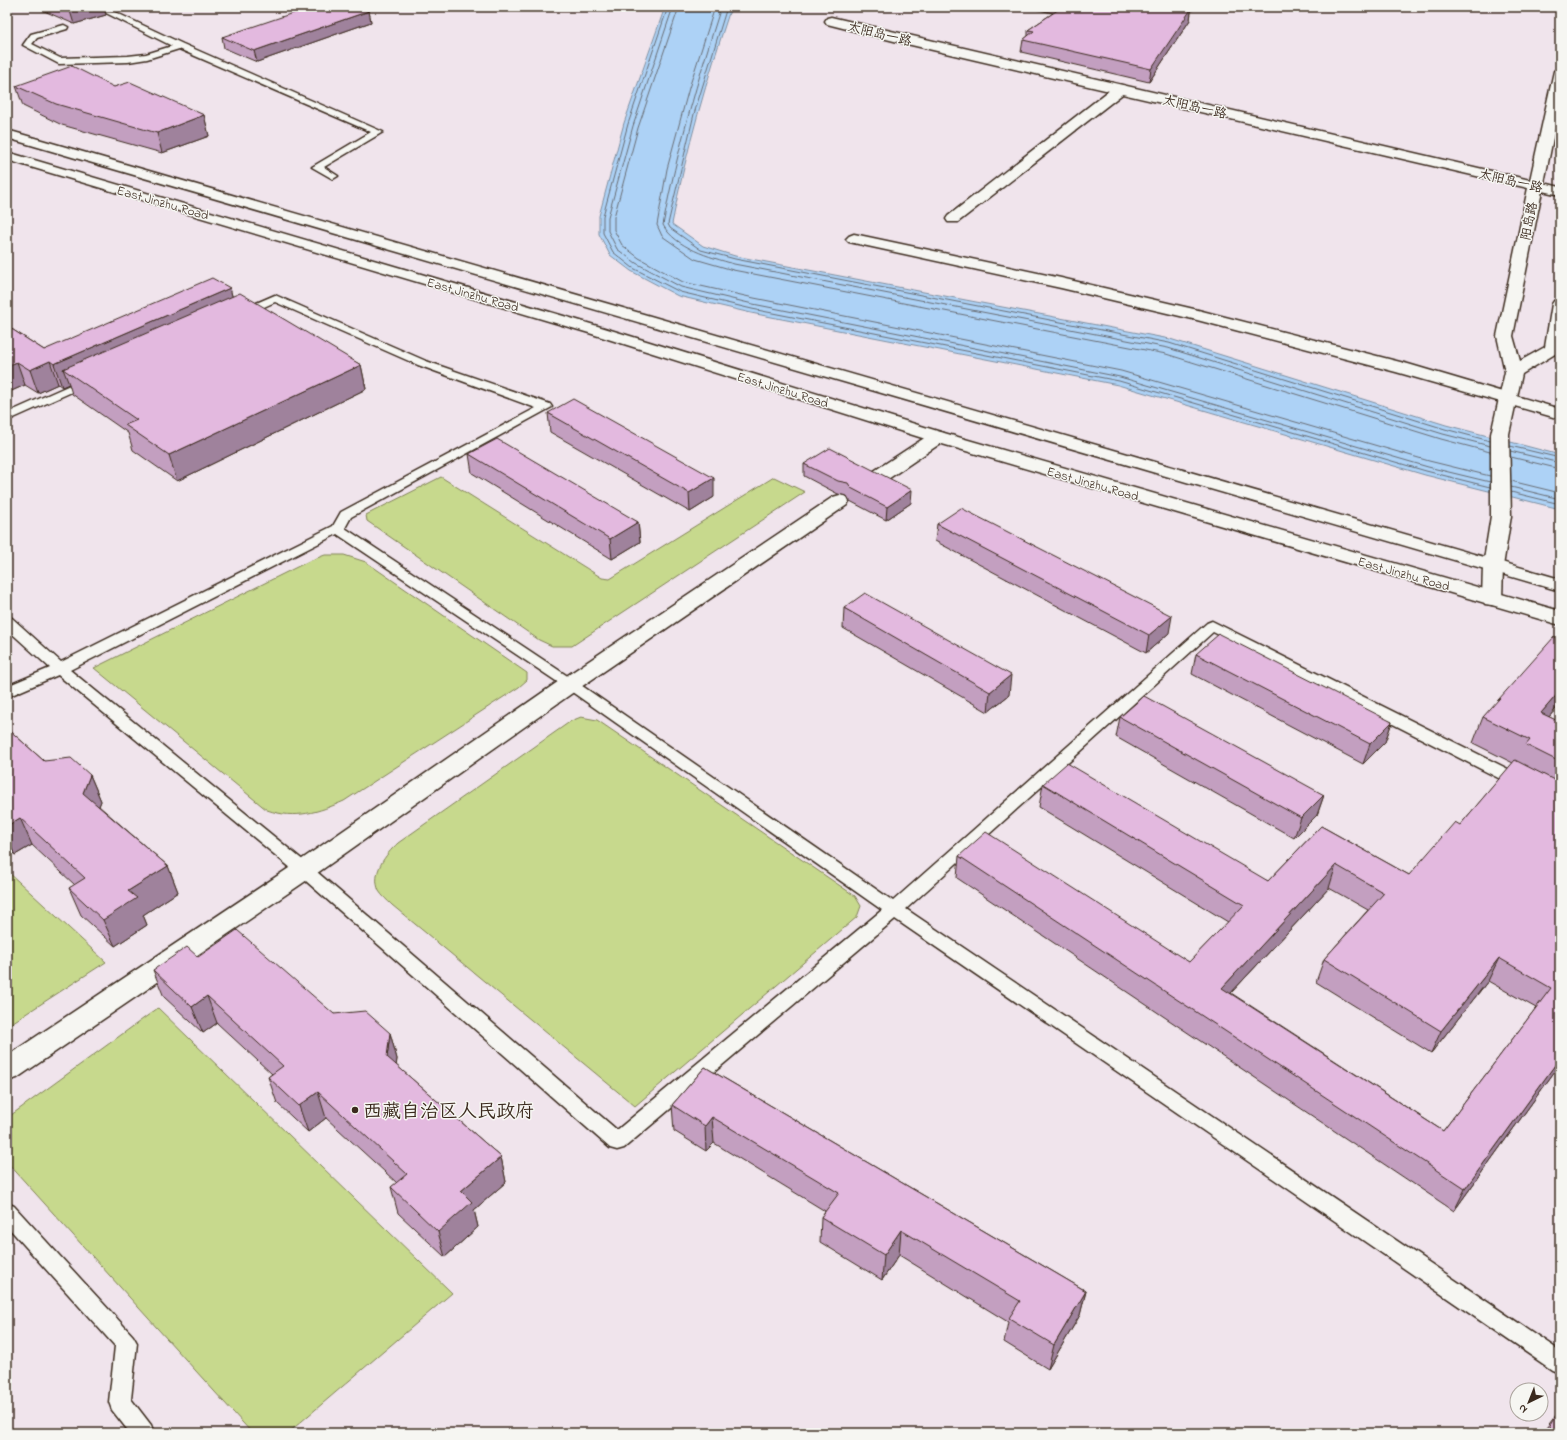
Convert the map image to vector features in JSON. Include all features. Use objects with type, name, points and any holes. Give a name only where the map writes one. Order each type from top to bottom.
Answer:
[{"type":"main road","name":"太阳岛一路","points":[[835,16],[1120,89],[1560,192]]},
{"type":"main road","name":"阳岛路","points":[[1492,599],[1493,566],[1501,516],[1500,434],[1514,372],[1505,336],[1560,71]]},
{"type":"main road","points":[[953,219],[1120,89]]},
{"type":"main road","name":"East Jinzhu Road","points":[[7,134],[1560,585]]},
{"type":"main road","name":"East Jinzhu Road","points":[[7,156],[595,330],[938,437],[1560,618]]},
{"type":"main road","points":[[854,238],[1021,272],[1181,311],[1402,368],[1507,400],[1560,414]]},
{"type":"main road","points":[[1514,372],[1553,349],[1560,304]]},
{"type":"main road","points":[[878,477],[938,437]]},
{"type":"main road","points":[[7,1070],[304,870],[570,684],[840,502]]},
{"type":"lane","points":[[98,7],[180,46],[378,132],[317,166],[333,176]]},
{"type":"lane","points":[[64,27],[34,36],[27,45],[73,68]]},
{"type":"lane","points":[[58,61],[128,59],[147,56],[180,46]]},
{"type":"lane","points":[[7,692],[60,669],[338,529],[346,515],[546,407],[422,363],[275,298],[232,317]]},
{"type":"lane","points":[[7,417],[101,375]]},
{"type":"lane","points":[[338,529],[570,684],[894,910],[1560,1363]]},
{"type":"lane","points":[[7,621],[60,669],[304,870],[617,1142],[894,910],[1212,626],[1539,792]]},
{"type":"lane","points":[[7,1212],[126,1343],[120,1402],[143,1433]]},
{"type":"green space","points":[[441,477],[602,578],[610,579],[774,477],[805,492],[572,646],[552,646],[539,640],[367,521],[366,515]]},
{"type":"green space","points":[[325,555],[344,555],[366,562],[527,673],[527,680],[519,687],[344,801],[307,813],[277,813],[267,810],[94,668],[309,561]]},
{"type":"green space","points":[[581,717],[597,720],[855,896],[861,906],[857,917],[635,1106],[392,905],[380,893],[377,884],[378,871],[384,859],[398,843],[571,721]]},
{"type":"green space","points":[[7,871],[106,962],[7,1026]]},
{"type":"green space","points":[[158,1008],[452,1293],[288,1433],[252,1433],[7,1162],[7,1118]]},
{"type":"water","points":[[665,7],[731,7],[698,115],[672,224],[703,246],[735,256],[1170,339],[1446,425],[1560,455],[1560,509],[1425,475],[1118,385],[751,313],[678,296],[631,271],[610,255],[599,234],[599,216],[624,123]]},
{"type":"building","points":[[61,7],[83,7],[70,11]]},
{"type":"building","points":[[311,7],[358,7],[369,11],[254,51],[222,37]]},
{"type":"building","points":[[1062,7],[1192,8],[1151,69],[1023,40],[1034,31],[1028,30]]},
{"type":"building","points":[[72,66],[114,87],[130,82],[204,115],[157,133],[56,104],[16,86]]},
{"type":"building","points":[[212,278],[230,288],[54,364],[50,361],[30,370],[17,362],[7,366],[7,326],[44,350]]},
{"type":"building","points":[[240,293],[361,365],[169,455],[125,425],[137,420],[63,369]]},
{"type":"building","points":[[573,399],[714,478],[689,493],[548,413]]},
{"type":"building","points":[[497,439],[638,522],[610,539],[469,454]]},
{"type":"building","points":[[830,448],[912,490],[887,507],[851,488],[848,483],[838,481],[804,464]]},
{"type":"building","points":[[961,508],[1172,616],[1149,635],[937,524]]},
{"type":"building","points":[[865,593],[1011,675],[990,692],[844,608]]},
{"type":"building","points":[[1219,634],[1392,722],[1370,744],[1196,654]]},
{"type":"building","points":[[1554,637],[1560,640],[1560,691],[1541,713],[1560,722],[1560,762],[1526,745],[1530,740],[1483,717]]},
{"type":"building","points":[[1144,696],[1324,795],[1301,818],[1120,717]]},
{"type":"building","points":[[7,728],[44,761],[71,758],[90,775],[83,793],[168,866],[128,891],[137,898],[103,920],[69,888],[85,878],[20,818],[7,826]]},
{"type":"building","points":[[1515,760],[1560,783],[1560,797],[1557,802],[1560,803],[1560,1058],[1465,1189],[959,856],[986,832],[1189,962],[1244,905],[1043,784],[1067,763],[1268,881],[1321,826],[1409,875],[1455,822],[1460,825]],"holes":[[[1336,865],[1384,893],[1324,959],[1441,1031],[1499,958],[1551,988],[1443,1131],[1222,988]]]},
{"type":"building","name":"西藏自治区人民政府","points":[[237,930],[334,1014],[365,1011],[390,1033],[387,1057],[501,1157],[461,1191],[472,1202],[438,1232],[391,1187],[407,1174],[318,1092],[299,1106],[268,1077],[283,1066],[207,996],[192,1007],[153,970],[187,947],[198,957]]},
{"type":"building","points":[[705,1067],[1086,1291],[1054,1345],[1009,1318],[1020,1301],[901,1230],[884,1255],[821,1217],[839,1193],[712,1117],[705,1126],[672,1105]]},
{"type":"building","points":[[1557,1414],[1560,1416],[1560,1433],[1546,1433]]},
{"type":"place","name":"西藏自治区人民政府","points":[[355,1110]]}]
